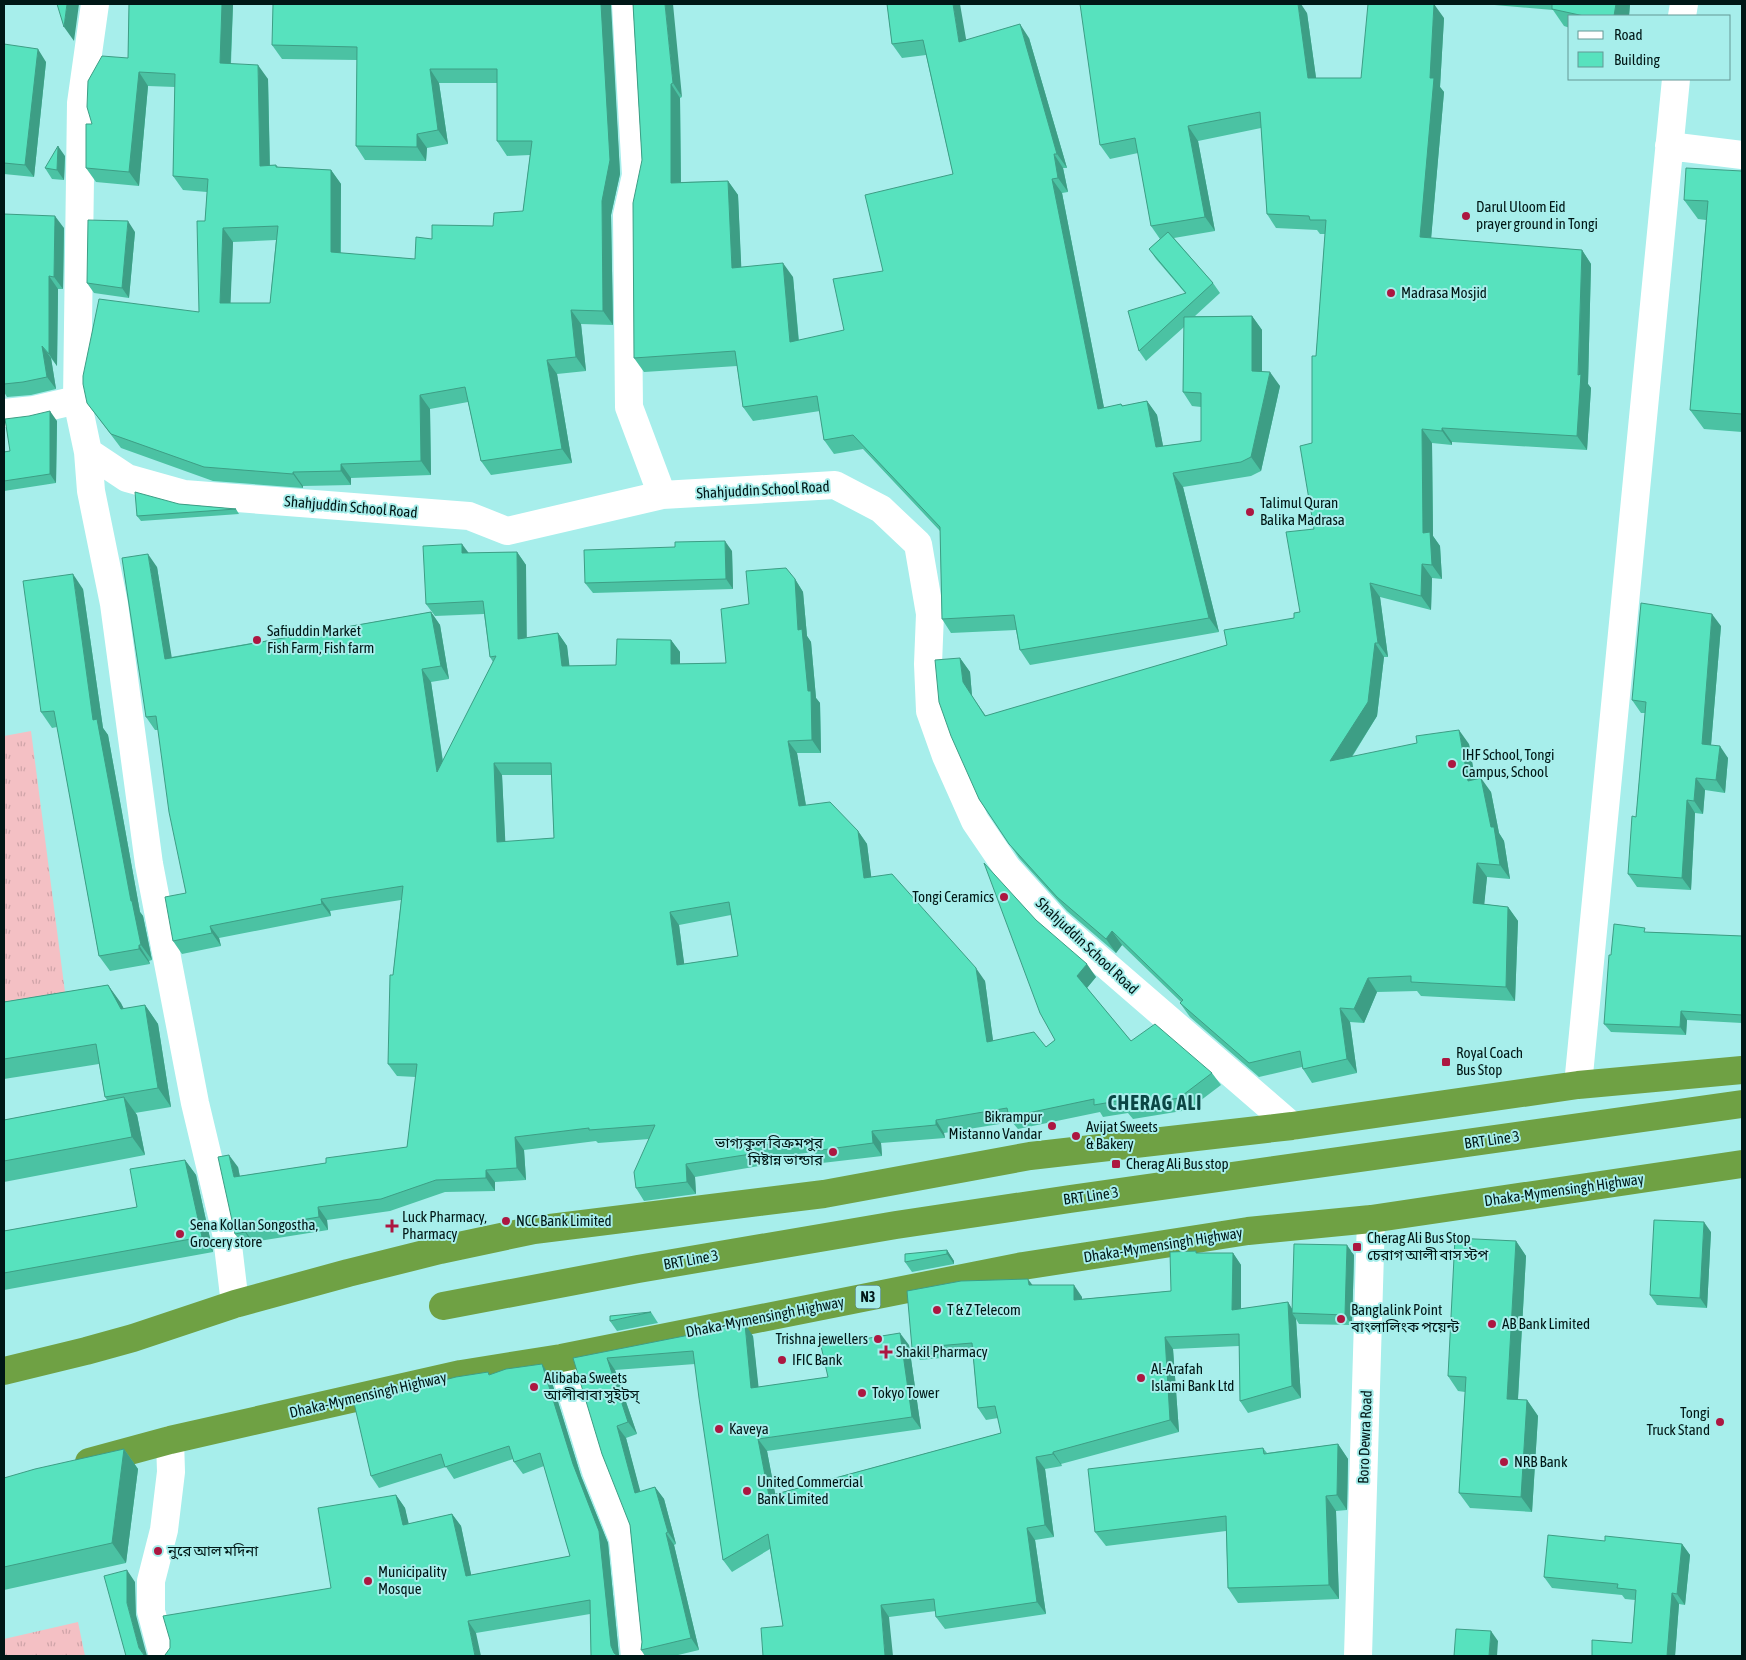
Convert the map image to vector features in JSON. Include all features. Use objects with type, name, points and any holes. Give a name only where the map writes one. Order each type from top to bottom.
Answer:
[{"type":"highway","points":[[4,1371],[133,1338],[235,1304],[348,1273],[440,1250],[534,1230],[824,1194],[1030,1156],[1292,1126],[1578,1085],[1742,1070]]},
{"type":"highway","name":"BRT Line 3","points":[[443,1306],[638,1269],[905,1224],[1742,1104]]},
{"type":"highway","name":"Dhaka-Mymensingh Highway","points":[[69,1468],[170,1440],[461,1374],[561,1358],[1023,1266],[1248,1231],[1371,1219],[1742,1164]]},
{"type":"street","points":[[95,4],[81,103],[77,400],[88,452],[91,491],[114,604],[149,864],[195,1103],[227,1237],[235,1304]]},
{"type":"street","points":[[626,4],[636,176],[627,215],[629,407],[662,495]]},
{"type":"street","points":[[1578,1085],[1676,80]]},
{"type":"street","points":[[1669,146],[1742,156]]},
{"type":"street","points":[[4,413],[34,410],[77,400]]},
{"type":"street","name":"Shahjuddin School Road","points":[[88,452],[127,478],[184,494],[470,516],[507,531],[662,495],[835,485],[882,508],[918,544],[930,614],[928,664],[930,711],[946,756],[975,820],[1007,868],[1056,922],[1292,1126]]},
{"type":"street","name":"Boro Dewra Road","points":[[1358,1656],[1371,1219]]},
{"type":"street","points":[[561,1358],[596,1471],[623,1539],[635,1656]]},
{"type":"street","points":[[162,1656],[151,1611],[151,1581],[164,1530],[171,1472],[170,1440]]},
{"type":"green space","points":[[31,731],[65,992],[4,1002],[4,736]]},
{"type":"green space","points":[[78,1622],[85,1656],[4,1656],[4,1639]]},
{"type":"building","points":[[57,4],[67,4],[64,27]]},
{"type":"building","points":[[129,4],[222,4],[220,63],[258,65],[260,166],[276,165],[276,167],[331,170],[331,252],[415,259],[416,237],[432,239],[432,225],[493,226],[494,213],[523,211],[532,141],[497,141],[497,69],[430,69],[438,130],[417,134],[417,147],[356,146],[357,47],[272,45],[273,4],[601,4],[610,160],[602,201],[603,311],[571,310],[576,357],[547,360],[562,449],[481,461],[465,387],[420,395],[421,461],[341,464],[341,471],[293,472],[293,474],[204,467],[111,434],[87,403],[83,384],[99,299],[199,312],[197,221],[205,221],[208,179],[173,176],[175,74],[139,72],[129,172],[86,168],[86,124],[92,124],[87,107],[88,81],[102,56],[128,58]],"holes":[[[278,226],[270,303],[220,303],[223,228]]]},
{"type":"building","points":[[633,4],[665,4],[673,83],[671,84],[671,183],[728,181],[732,268],[783,263],[790,342],[844,330],[833,279],[883,271],[865,195],[953,174],[923,40],[892,44],[887,4],[953,4],[959,42],[1020,24],[1057,154],[1054,154],[1058,178],[1052,179],[1098,409],[1147,401],[1156,447],[1201,441],[1201,393],[1183,392],[1184,317],[1252,316],[1252,371],[1270,372],[1251,457],[1241,462],[1173,473],[1209,618],[1020,650],[1014,615],[942,619],[940,527],[853,435],[824,440],[817,396],[743,407],[735,351],[634,358],[633,203],[642,160]]},
{"type":"building","points":[[1080,4],[1298,4],[1308,78],[1361,78],[1368,4],[1434,4],[1430,78],[1434,78],[1420,237],[1582,250],[1578,375],[1581,374],[1577,436],[1442,428],[1442,431],[1422,429],[1423,533],[1430,532],[1432,565],[1422,564],[1421,596],[1370,583],[1378,643],[1375,643],[1368,702],[1330,761],[1417,743],[1416,736],[1459,730],[1468,781],[1481,778],[1491,827],[1494,827],[1500,865],[1477,863],[1473,903],[1508,907],[1506,987],[1411,982],[1411,976],[1368,978],[1354,1009],[1340,1008],[1347,1059],[1303,1069],[1300,1051],[1249,1063],[1180,1003],[1183,1000],[1112,931],[1106,939],[1057,897],[1009,844],[979,799],[951,736],[939,702],[935,660],[960,658],[963,682],[985,716],[1227,645],[1224,630],[1294,618],[1294,613],[1300,612],[1286,532],[1314,529],[1300,446],[1312,443],[1312,356],[1316,356],[1326,220],[1310,220],[1309,216],[1267,214],[1260,112],[1188,126],[1205,217],[1151,226],[1135,138],[1100,145]]},
{"type":"building","points":[[1552,4],[1616,4],[1614,15],[1579,15],[1552,9]]},
{"type":"building","points":[[4,44],[38,49],[25,165],[4,163]]},
{"type":"building","points":[[58,146],[57,170],[45,168]]},
{"type":"building","points":[[1686,168],[1742,171],[1742,414],[1690,410],[1708,201],[1684,200]]},
{"type":"building","points":[[4,214],[55,216],[54,277],[49,276],[49,354],[42,346],[47,377],[4,384]]},
{"type":"building","points":[[88,220],[128,221],[122,288],[87,283]]},
{"type":"building","points":[[1168,232],[1213,283],[1139,351],[1128,311],[1186,293],[1149,249]]},
{"type":"building","points":[[50,411],[50,474],[4,481],[4,452],[10,451],[5,419]]},
{"type":"building","points":[[135,492],[179,504],[236,509],[137,516]]},
{"type":"building","points":[[725,541],[726,579],[585,583],[584,550],[675,547],[675,542]]},
{"type":"building","points":[[462,544],[462,553],[517,552],[518,639],[558,633],[562,666],[616,665],[617,639],[671,640],[671,664],[726,663],[721,609],[749,604],[746,571],[786,568],[795,579],[798,630],[802,629],[808,691],[811,691],[812,740],[788,741],[799,806],[830,802],[858,831],[864,878],[892,874],[976,968],[987,1042],[1034,1032],[1046,1047],[1055,1040],[1040,1013],[984,863],[1036,920],[1087,964],[1077,976],[1131,1041],[1155,1024],[1212,1073],[1179,1098],[1124,1107],[1123,1100],[1094,1105],[1094,1099],[1009,1117],[1007,1108],[936,1120],[936,1125],[872,1131],[873,1143],[814,1151],[812,1138],[750,1147],[751,1154],[686,1164],[687,1182],[636,1188],[634,1172],[655,1125],[589,1130],[589,1128],[515,1137],[517,1168],[486,1170],[486,1178],[436,1180],[381,1199],[318,1207],[319,1217],[244,1229],[245,1232],[235,1234],[218,1157],[229,1155],[234,1177],[326,1163],[326,1158],[407,1147],[417,1064],[388,1064],[390,975],[393,975],[403,886],[321,899],[322,904],[210,926],[212,933],[173,941],[165,897],[186,893],[169,812],[156,716],[146,717],[122,558],[148,554],[165,659],[431,612],[441,666],[422,669],[437,772],[496,656],[490,657],[483,601],[426,604],[423,546]],"holes":[[[494,763],[551,763],[554,838],[497,842]],[[729,902],[738,956],[677,965],[670,912]]]},
{"type":"building","points":[[73,574],[93,720],[97,719],[141,945],[139,945],[139,949],[99,956],[54,711],[41,712],[23,581]]},
{"type":"building","points":[[1641,603],[1712,614],[1702,744],[1720,746],[1716,780],[1696,778],[1694,801],[1687,800],[1682,878],[1628,874],[1632,816],[1636,817],[1646,702],[1632,700]]},
{"type":"building","points":[[1614,924],[1645,928],[1644,932],[1742,936],[1742,1015],[1681,1011],[1680,1027],[1604,1024],[1609,955],[1611,955]]},
{"type":"building","points":[[108,985],[121,1009],[145,1005],[158,1088],[105,1097],[96,1044],[4,1059],[4,1002]]},
{"type":"building","points":[[124,1097],[132,1137],[4,1161],[4,1120]]},
{"type":"building","points":[[185,1160],[202,1237],[4,1273],[4,1231],[137,1207],[130,1169]]},
{"type":"building","points":[[1654,1220],[1704,1222],[1700,1298],[1650,1295]]},
{"type":"building","points":[[1455,1238],[1516,1241],[1507,1399],[1527,1400],[1521,1497],[1459,1493],[1466,1377],[1448,1376]]},
{"type":"building","points":[[1294,1244],[1347,1245],[1345,1315],[1292,1313]]},
{"type":"building","points":[[947,1250],[947,1254],[905,1262],[905,1254]]},
{"type":"building","points":[[1196,1251],[1196,1253],[1233,1253],[1232,1310],[1288,1302],[1292,1386],[1240,1401],[1239,1334],[1165,1337],[1170,1420],[1053,1452],[1053,1454],[1036,1457],[1045,1525],[1027,1528],[1037,1602],[936,1617],[934,1599],[881,1605],[885,1656],[763,1656],[761,1628],[783,1626],[768,1534],[723,1560],[693,1351],[607,1358],[628,1422],[617,1426],[635,1493],[655,1487],[668,1532],[666,1533],[691,1638],[641,1650],[642,1642],[630,1525],[602,1454],[573,1358],[745,1324],[751,1388],[828,1377],[821,1346],[900,1333],[912,1417],[758,1439],[769,1496],[1001,1433],[995,1406],[978,1408],[972,1343],[912,1348],[907,1291],[961,1281],[1028,1279],[1029,1285],[1074,1285],[1074,1300],[1171,1291],[1170,1252]]},
{"type":"building","points":[[651,1312],[610,1321],[610,1316]]},
{"type":"building","points":[[542,1364],[573,1464],[599,1531],[611,1646],[614,1653],[618,1656],[591,1656],[590,1600],[468,1621],[475,1656],[164,1656],[170,1648],[170,1640],[163,1616],[331,1588],[318,1508],[396,1495],[403,1525],[452,1514],[466,1576],[570,1556],[540,1453],[514,1462],[509,1446],[445,1467],[441,1454],[371,1476],[354,1403],[456,1377],[488,1372],[489,1375],[506,1369]]},
{"type":"building","points":[[1338,1444],[1337,1495],[1326,1496],[1329,1585],[1228,1588],[1226,1516],[1095,1532],[1088,1469],[1263,1448],[1264,1454]]},
{"type":"building","points":[[124,1449],[112,1543],[4,1567],[4,1478]]},
{"type":"building","points":[[1548,1535],[1605,1541],[1605,1536],[1682,1544],[1677,1594],[1672,1593],[1667,1656],[1592,1656],[1592,1640],[1632,1643],[1636,1590],[1617,1588],[1618,1584],[1544,1577]]},
{"type":"building","points":[[127,1570],[127,1603],[139,1648],[146,1656],[126,1656],[104,1576]]},
{"type":"building","points":[[1456,1629],[1491,1631],[1489,1656],[1454,1656]]},
{"type":"place","name":"Darul Uloom Eid prayer ground in Tongi","points":[[1466,216]]},
{"type":"place","name":"Madrasa Mosjid","points":[[1391,293]]},
{"type":"place","name":"Talimul Quran Balika Madrasa","points":[[1250,512]]},
{"type":"place","name":"Safiuddin Market Fish Farm, Fish farm","points":[[257,640]]},
{"type":"place","name":"IHF School, Tongi Campus, School","points":[[1452,764]]},
{"type":"place","name":"Tongi Ceramics","points":[[1004,897]]},
{"type":"place","name":"Royal Coach Bus Stop","points":[[1446,1062]]},
{"type":"place","name":"Bikrampur Mistanno Vandar","points":[[1052,1126]]},
{"type":"place","name":"Avijat Sweets & Bakery","points":[[1076,1136]]},
{"type":"place","name":"ভাগ্যকুল বিক্রমপুর মিষ্টান্ন ভান্ডার","points":[[833,1152]]},
{"type":"place","name":"Cherag Ali Bus stop","points":[[1116,1164]]},
{"type":"place","name":"NCC Bank Limited","points":[[506,1221]]},
{"type":"place","name":"Luck Pharmacy, Pharmacy","points":[[392,1226]]},
{"type":"place","name":"Sena Kollan Songostha, Grocery store","points":[[180,1234]]},
{"type":"place","name":"Cherag Ali Bus Stop চেরাগ আলী বাস স্টপ","points":[[1357,1247]]},
{"type":"place","name":"T & Z Telecom","points":[[937,1310]]},
{"type":"place","name":"Banglalink Point বাংলালিংক পয়েন্ট","points":[[1341,1319]]},
{"type":"place","name":"AB Bank Limited","points":[[1492,1324]]},
{"type":"place","name":"Trishna jewellers","points":[[878,1339]]},
{"type":"place","name":"Shakil Pharmacy","points":[[886,1352]]},
{"type":"place","name":"IFIC Bank","points":[[782,1360]]},
{"type":"place","name":"Al-Arafah Islami Bank Ltd","points":[[1141,1378]]},
{"type":"place","name":"Alibaba Sweets আলীবাবা সুইটস্","points":[[534,1387]]},
{"type":"place","name":"Tokyo Tower","points":[[862,1393]]},
{"type":"place","name":"Tongi Truck Stand","points":[[1720,1422]]},
{"type":"place","name":"Kaveya","points":[[719,1429]]},
{"type":"place","name":"NRB Bank","points":[[1504,1462]]},
{"type":"place","name":"United Commercial Bank Limited","points":[[747,1491]]},
{"type":"place","name":"নুরে আল মদিনা","points":[[158,1551]]},
{"type":"place","name":"Municipality Mosque","points":[[368,1581]]},
{"type":"district","name":"CHERAG ALI","points":[[1155,1103]]}]
